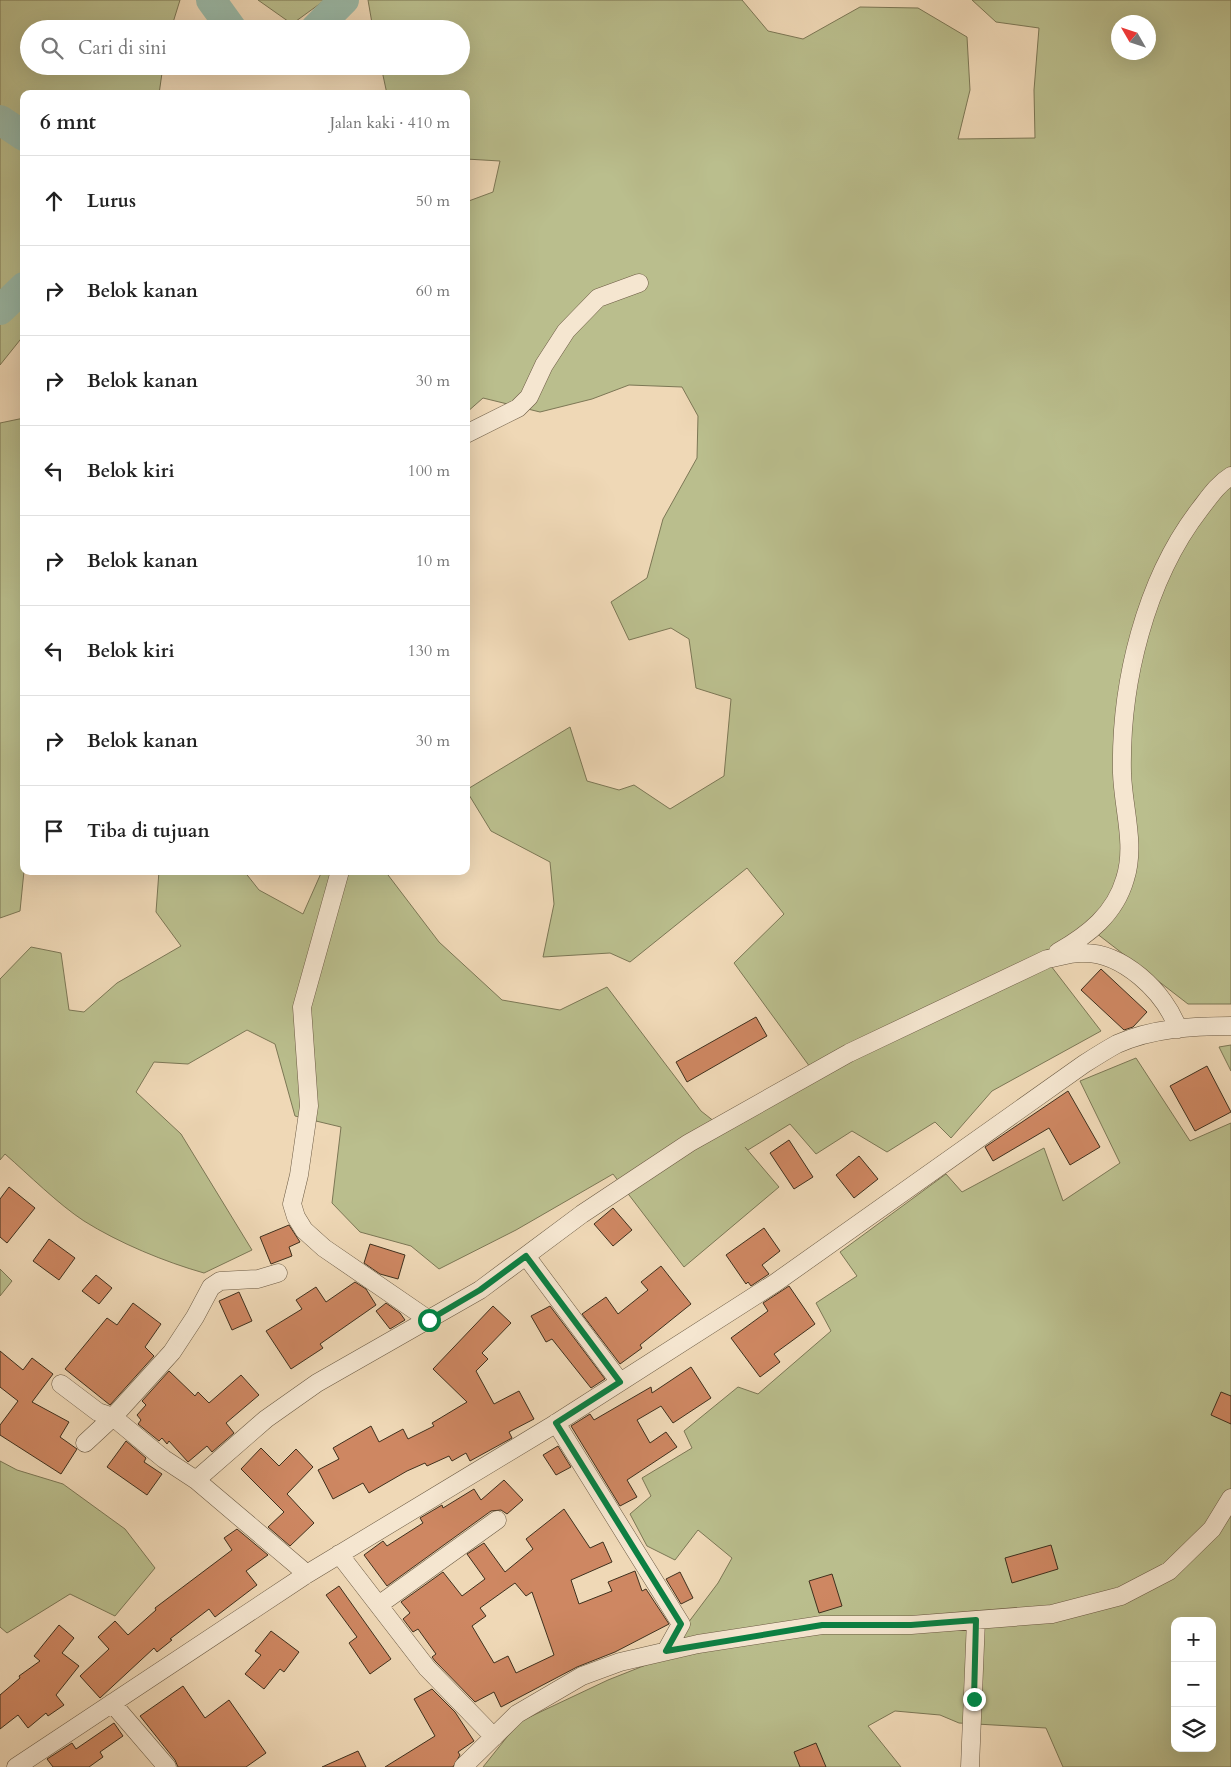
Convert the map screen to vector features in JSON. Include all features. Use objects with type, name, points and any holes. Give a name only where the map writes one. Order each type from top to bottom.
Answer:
[{"type":"street","points":[[470,432],[518,408],[529,397],[544,365],[566,331],[598,298],[639,283]]},
{"type":"street","points":[[196,1480],[266,1419],[317,1383],[480,1290],[582,1214],[689,1143],[849,1053],[1047,959],[1097,927],[1109,911],[1126,879],[1129,846],[1122,775],[1122,732],[1130,677],[1142,626],[1164,569],[1186,526],[1220,483],[1231,476]]},
{"type":"street","points":[[339,875],[302,1007],[309,1106],[299,1175],[292,1204],[296,1217],[304,1230],[324,1248],[429,1320]]},
{"type":"street","points":[[1047,959],[1082,953],[1109,958],[1136,973],[1154,988],[1170,1010],[1178,1029]]},
{"type":"street","points":[[16,1767],[306,1574],[556,1423],[775,1283],[1084,1064],[1118,1044],[1152,1032],[1231,1026]]},
{"type":"street","points":[[526,1256],[620,1382]]},
{"type":"street","points":[[85,1443],[113,1417],[172,1352],[195,1317],[211,1287],[220,1281],[258,1279],[278,1273]]},
{"type":"street","points":[[61,1384],[98,1412],[113,1417],[164,1459],[196,1480],[306,1574]]},
{"type":"street","points":[[556,1423],[681,1624],[666,1651]]},
{"type":"street","points":[[463,1767],[517,1714],[582,1676],[620,1662],[666,1651],[822,1625],[911,1625],[1052,1614],[1122,1596],[1169,1571],[1212,1529],[1231,1498]]},
{"type":"street","points":[[380,1604],[496,1520]]},
{"type":"street","points":[[339,1554],[380,1604],[428,1668],[494,1736]]},
{"type":"street","points":[[970,1767],[976,1620]]},
{"type":"street","points":[[112,1703],[167,1767]]},
{"type":"green space","points":[[0,0],[180,0],[174,20],[20,20],[20,75],[162,75],[160,90],[20,90],[20,340],[0,365]]},
{"type":"green space","points":[[258,0],[325,0],[298,20],[286,20]]},
{"type":"green space","points":[[368,0],[742,0],[768,31],[803,39],[860,7],[918,8],[967,37],[970,90],[958,139],[1035,138],[1034,90],[1039,28],[996,22],[972,0],[1231,0],[1231,1004],[1188,1004],[1096,933],[1051,966],[1101,1031],[992,1091],[951,1138],[935,1122],[887,1152],[852,1131],[816,1154],[790,1124],[748,1150],[745,1147],[779,1187],[684,1267],[613,1174],[516,1230],[439,1269],[411,1246],[360,1232],[332,1203],[341,1127],[295,1116],[275,1044],[247,1030],[188,1064],[154,1062],[136,1092],[181,1134],[252,1250],[204,1273],[143,1251],[98,1229],[64,1206],[5,1154],[0,1160],[0,979],[31,947],[61,953],[69,1010],[84,1012],[117,983],[181,946],[156,912],[159,875],[247,875],[259,890],[303,914],[320,875],[388,875],[439,942],[502,1000],[560,1010],[607,987],[701,1111],[720,1126],[810,1067],[734,963],[784,914],[747,868],[630,962],[610,953],[543,957],[554,904],[550,862],[491,831],[470,797],[470,788],[570,727],[587,781],[619,790],[634,785],[670,809],[724,776],[731,699],[696,688],[689,639],[671,628],[629,640],[611,602],[647,578],[663,519],[697,458],[698,416],[682,387],[629,385],[592,399],[540,412],[483,398],[470,409],[470,201],[493,192],[500,161],[470,159],[470,90],[386,90],[383,75],[470,75],[470,20],[371,20]]},
{"type":"green space","points":[[20,419],[20,875],[24,875],[20,911],[0,918],[0,423]]},
{"type":"green space","points":[[1231,1045],[1231,1071],[1219,1047]]},
{"type":"green space","points":[[1136,1058],[1190,1141],[1231,1123],[1231,1767],[1063,1767],[1046,1728],[959,1723],[940,1715],[895,1711],[868,1726],[901,1767],[483,1767],[519,1722],[608,1680],[661,1659],[718,1583],[732,1558],[698,1530],[675,1560],[647,1546],[630,1514],[651,1496],[642,1478],[692,1448],[684,1431],[738,1387],[758,1394],[831,1331],[816,1303],[857,1276],[840,1252],[946,1174],[962,1192],[1044,1148],[1063,1201],[1120,1163],[1080,1081]]},
{"type":"green space","points":[[0,1269],[12,1281],[0,1296]]},
{"type":"green space","points":[[0,1461],[17,1470],[63,1484],[125,1529],[155,1568],[115,1616],[70,1594],[7,1633],[0,1627]]},
{"type":"building","points":[[1101,969],[1147,1012],[1133,1027],[1124,1030],[1081,990]]},
{"type":"building","points":[[756,1017],[767,1036],[687,1082],[676,1062]]},
{"type":"building","points":[[1207,1066],[1231,1112],[1195,1131],[1170,1086]]},
{"type":"building","points":[[1068,1091],[1100,1147],[1070,1165],[1049,1128],[993,1161],[985,1147]]},
{"type":"building","points":[[789,1140],[813,1177],[794,1189],[770,1153]]},
{"type":"building","points":[[859,1156],[878,1179],[854,1198],[836,1175]]},
{"type":"building","points":[[9,1187],[35,1208],[7,1243],[0,1237],[0,1199]]},
{"type":"building","points":[[613,1208],[632,1230],[613,1246],[594,1224]]},
{"type":"building","points":[[289,1225],[300,1242],[289,1247],[292,1256],[271,1264],[260,1237]]},
{"type":"building","points":[[764,1228],[780,1251],[762,1265],[769,1274],[751,1286],[748,1282],[746,1284],[726,1255]]},
{"type":"building","points":[[49,1239],[75,1258],[59,1280],[33,1261]]},
{"type":"building","points":[[370,1244],[405,1255],[398,1279],[380,1274],[364,1263]]},
{"type":"building","points":[[661,1266],[691,1304],[640,1345],[642,1348],[620,1364],[582,1314],[606,1297],[618,1314],[648,1290],[641,1282]]},
{"type":"building","points":[[96,1275],[112,1288],[99,1304],[82,1291]]},
{"type":"building","points":[[355,1282],[366,1289],[376,1305],[320,1344],[323,1348],[291,1369],[266,1331],[302,1309],[296,1300],[316,1287],[326,1302]]},
{"type":"building","points":[[789,1286],[815,1324],[774,1354],[780,1362],[760,1377],[731,1338],[768,1311],[763,1303]]},
{"type":"building","points":[[239,1292],[252,1321],[232,1330],[219,1301]]},
{"type":"building","points":[[133,1303],[161,1324],[145,1347],[154,1356],[110,1405],[65,1369],[107,1318],[117,1325]]},
{"type":"building","points":[[386,1303],[400,1313],[405,1320],[390,1329],[376,1311]]},
{"type":"building","points":[[493,1306],[511,1323],[482,1353],[488,1359],[476,1371],[494,1404],[519,1391],[534,1419],[509,1432],[512,1438],[470,1461],[466,1453],[452,1461],[449,1456],[427,1466],[425,1463],[407,1471],[369,1493],[363,1483],[333,1499],[318,1470],[339,1459],[333,1448],[371,1426],[379,1442],[403,1429],[408,1439],[434,1426],[432,1423],[467,1402],[433,1369]]},
{"type":"building","points":[[550,1306],[605,1379],[591,1388],[552,1339],[546,1342],[531,1316]]},
{"type":"building","points":[[0,1351],[23,1370],[32,1358],[53,1374],[32,1402],[69,1422],[60,1437],[77,1449],[61,1474],[0,1435],[0,1425],[18,1401],[0,1387]]},
{"type":"building","points":[[691,1367],[711,1398],[673,1423],[661,1406],[637,1420],[650,1443],[666,1432],[677,1447],[627,1480],[637,1497],[620,1506],[571,1426],[590,1414],[594,1420],[651,1387],[652,1393]]},
{"type":"building","points":[[169,1371],[195,1396],[198,1392],[209,1403],[241,1375],[259,1395],[226,1423],[234,1433],[212,1452],[207,1446],[188,1462],[169,1441],[167,1444],[162,1438],[159,1441],[138,1424],[141,1420],[137,1415],[146,1405],[142,1401]]},
{"type":"building","points":[[1221,1392],[1231,1396],[1231,1424],[1211,1415]]},
{"type":"building","points":[[126,1441],[146,1458],[144,1462],[162,1474],[147,1495],[107,1467]]},
{"type":"building","points":[[558,1446],[571,1467],[556,1475],[543,1455]]},
{"type":"building","points":[[261,1448],[279,1466],[296,1449],[313,1467],[287,1494],[314,1523],[290,1546],[268,1527],[284,1512],[241,1469]]},
{"type":"building","points":[[504,1480],[523,1500],[507,1514],[501,1510],[491,1511],[387,1586],[364,1555],[383,1541],[387,1546],[423,1523],[420,1518],[442,1505],[443,1508],[474,1489],[481,1500]]},
{"type":"building","points":[[564,1509],[590,1548],[603,1542],[612,1562],[571,1580],[579,1604],[612,1591],[608,1582],[635,1571],[642,1591],[646,1589],[669,1624],[615,1652],[577,1667],[501,1707],[494,1692],[475,1702],[435,1661],[432,1657],[436,1654],[418,1629],[413,1632],[403,1619],[410,1613],[401,1602],[443,1572],[462,1596],[485,1579],[467,1554],[484,1543],[505,1572],[533,1549],[526,1539]],"holes":[[[515,1583],[526,1596],[532,1592],[554,1655],[516,1673],[508,1656],[494,1663],[472,1626],[486,1616],[480,1608]]]},
{"type":"building","points":[[237,1529],[268,1555],[246,1571],[257,1585],[215,1617],[209,1609],[170,1639],[172,1640],[157,1652],[154,1648],[100,1698],[80,1676],[109,1649],[98,1637],[115,1621],[128,1635],[156,1610],[155,1608],[232,1550],[224,1538]]},
{"type":"building","points":[[1051,1545],[1058,1569],[1012,1583],[1005,1558]]},
{"type":"building","points":[[680,1572],[693,1598],[681,1604],[666,1579]]},
{"type":"building","points":[[832,1574],[842,1606],[819,1613],[809,1581]]},
{"type":"building","points":[[339,1586],[391,1659],[370,1674],[349,1643],[357,1637],[326,1595]]},
{"type":"building","points":[[59,1625],[74,1638],[62,1653],[79,1666],[56,1695],[64,1705],[48,1716],[46,1713],[28,1728],[18,1715],[0,1729],[0,1695],[20,1678],[19,1676],[40,1661],[34,1656]]},
{"type":"building","points":[[271,1631],[299,1652],[284,1672],[280,1669],[264,1689],[245,1674],[261,1655],[255,1651]]},
{"type":"building","points":[[183,1686],[205,1718],[229,1700],[266,1753],[246,1767],[178,1767],[175,1760],[140,1716]]},
{"type":"building","points":[[432,1689],[455,1712],[474,1741],[458,1752],[460,1755],[453,1767],[385,1767],[435,1736],[414,1699]]},
{"type":"building","points":[[114,1723],[123,1736],[100,1752],[103,1757],[89,1767],[53,1767],[47,1759],[72,1743],[76,1749]]},
{"type":"building","points":[[816,1743],[826,1767],[800,1767],[794,1752]]},
{"type":"building","points":[[358,1751],[366,1767],[322,1767]]},
{"type":"waterway","points":[[211,0],[225,20]]},
{"type":"waterway","points":[[324,20],[344,0]]},
{"type":"waterway","points":[[0,120],[20,133]]},
{"type":"waterway","points":[[0,310],[20,291]]},
{"type":"route","points":[[429,1320],[480,1290],[526,1256],[620,1382],[556,1423],[681,1624],[666,1651],[698,1644],[822,1625],[911,1625],[976,1620],[974,1699]]}]
